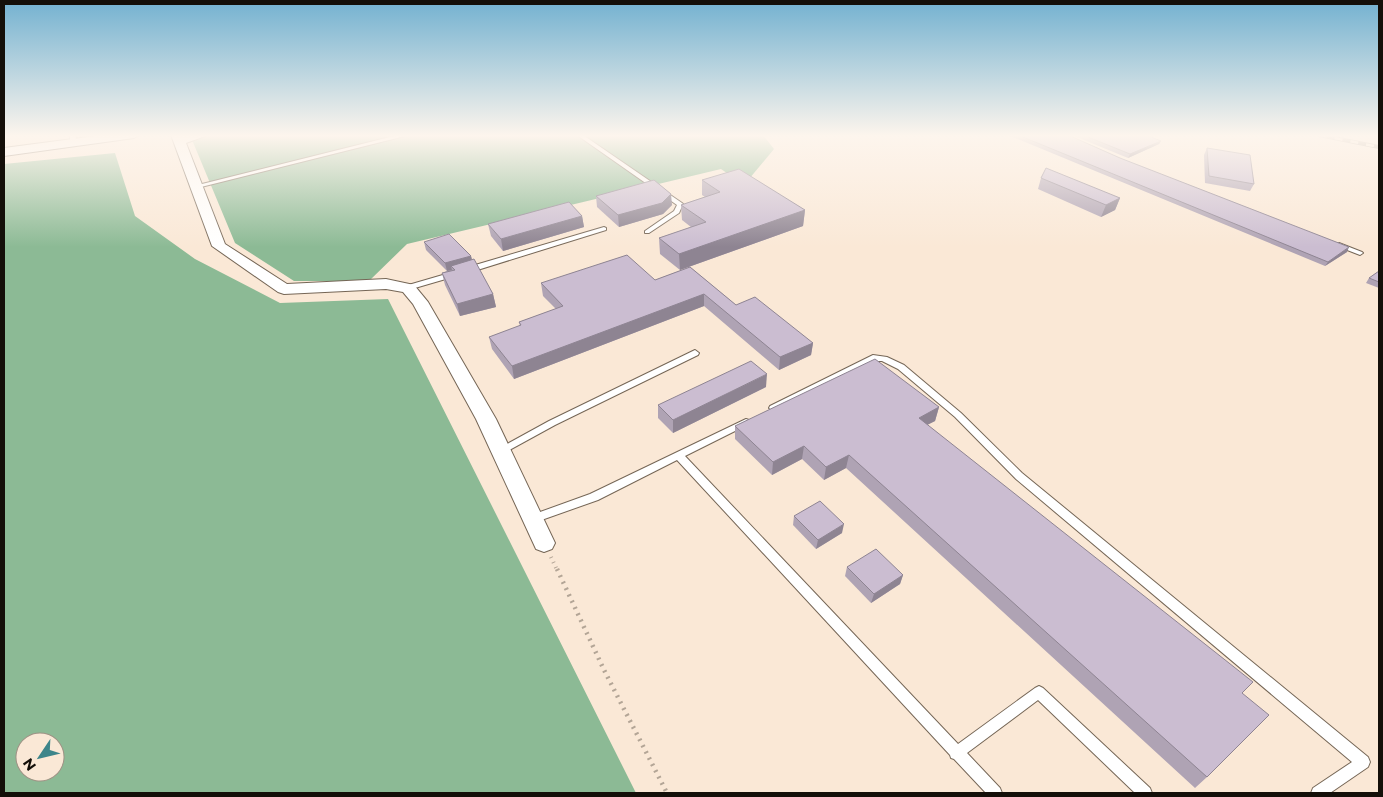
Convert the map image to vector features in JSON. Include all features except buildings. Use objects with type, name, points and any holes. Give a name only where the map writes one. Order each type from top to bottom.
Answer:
[{"type":"street","points":[[191,172],[219,246],[284,289],[386,284],[408,288],[420,302],[486,419],[544,543]]},
{"type":"lane","points":[[196,186],[254,172]]},
{"type":"lane","points":[[633,172],[680,204],[677,212],[647,232]]},
{"type":"lane","points":[[408,288],[604,228]]},
{"type":"lane","points":[[1332,242],[1360,253]]},
{"type":"lane","points":[[501,451],[552,423],[695,353]]},
{"type":"lane","points":[[533,520],[594,497],[873,358],[884,359],[901,367],[958,415],[1019,476],[1363,762],[1318,793]]},
{"type":"lane","points":[[678,455],[995,793]]},
{"type":"lane","points":[[956,752],[1039,692],[1145,793]]},
{"type":"path","points":[[544,543],[604,670],[667,793]]},
{"type":"green space","points":[[4,172],[121,172],[135,216],[195,259],[280,303],[388,299],[636,793],[4,793]]},
{"type":"green space","points":[[205,172],[708,172],[407,244],[369,281],[294,281],[235,243]]},
{"type":"green space","points":[[726,172],[755,172],[744,185]]}]
